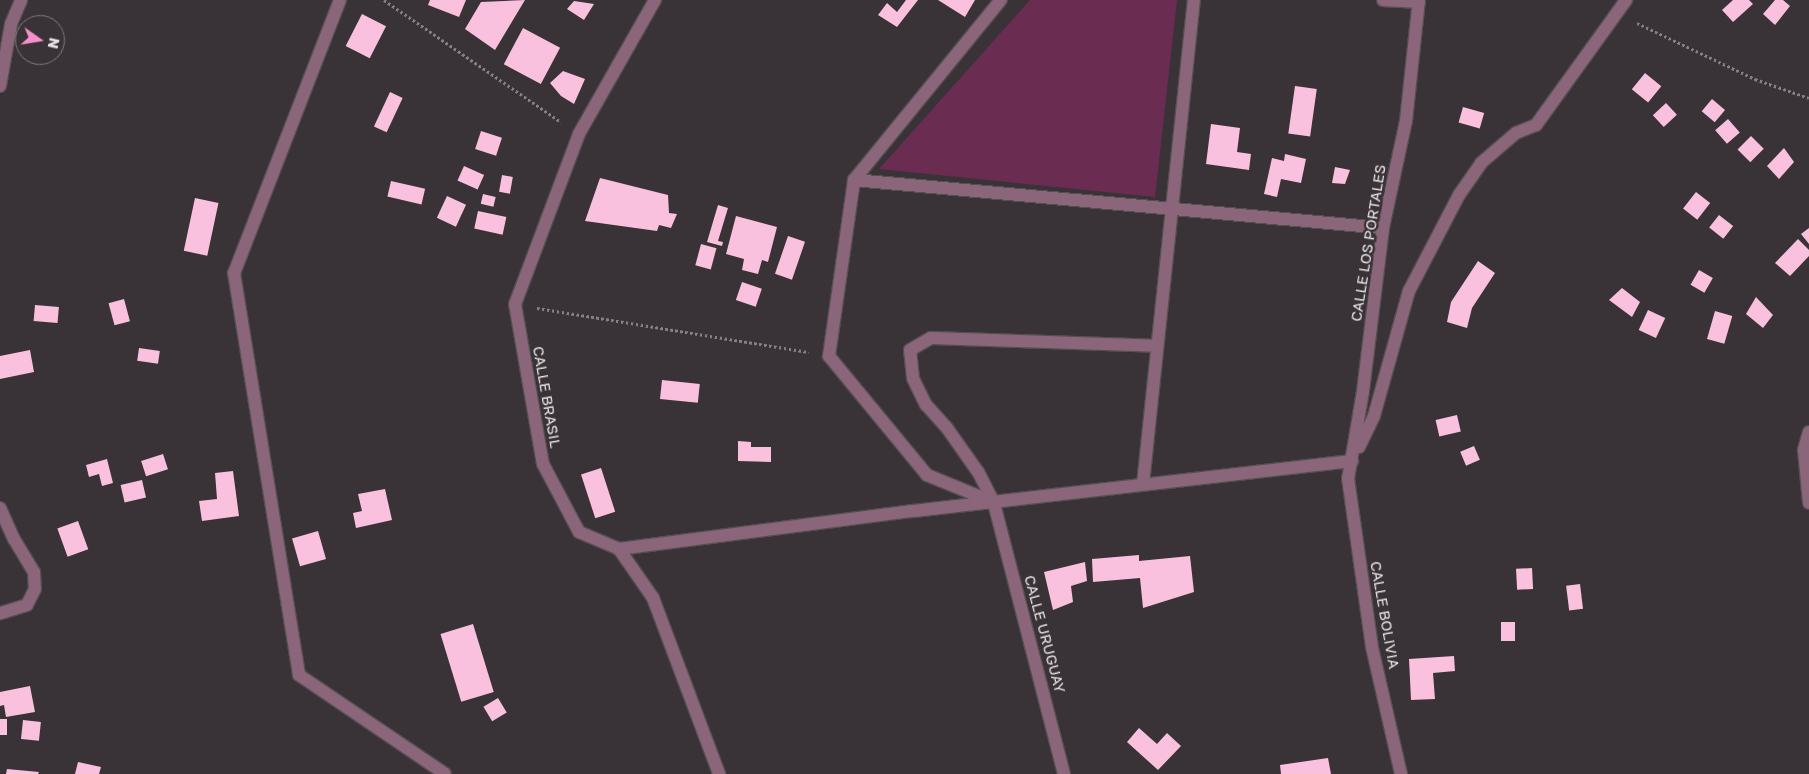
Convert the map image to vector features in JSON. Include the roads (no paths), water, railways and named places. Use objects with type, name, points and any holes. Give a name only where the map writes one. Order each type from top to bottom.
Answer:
[{"type":"street","points":[[0,86],[11,24],[21,0]]},
{"type":"street","points":[[340,0],[234,273],[299,675],[445,774]]},
{"type":"street","name":"CALLE BRASIL","points":[[619,549],[580,532],[543,464],[515,304],[579,134],[655,0]]},
{"type":"street","points":[[994,503],[927,475],[830,356],[854,180],[1001,0]]},
{"type":"street","points":[[1143,484],[1156,346],[1173,210],[1194,0]]},
{"type":"street","points":[[1383,0],[1419,1]]},
{"type":"street","points":[[719,774],[653,598],[619,549],[1143,484],[1352,461],[1374,416],[1409,291],[1459,195],[1481,163],[1516,133],[1536,125],[1626,0]]},
{"type":"street","name":"CALLE LOS PORTALES","points":[[1352,461],[1383,228],[1406,121],[1419,1]]},
{"type":"street","points":[[854,180],[1383,228]]},
{"type":"street","name":"CALLE URUGUAY","points":[[1064,774],[994,503],[957,442],[926,405],[913,378],[910,350],[931,338],[1156,346]]},
{"type":"street","points":[[1809,432],[1804,450],[1809,503]]},
{"type":"street","name":"CALLE BOLIVIA","points":[[1352,461],[1348,479],[1372,647],[1401,774]]},
{"type":"street","points":[[0,508],[14,539],[34,572],[35,589],[27,605],[0,613]]}]
